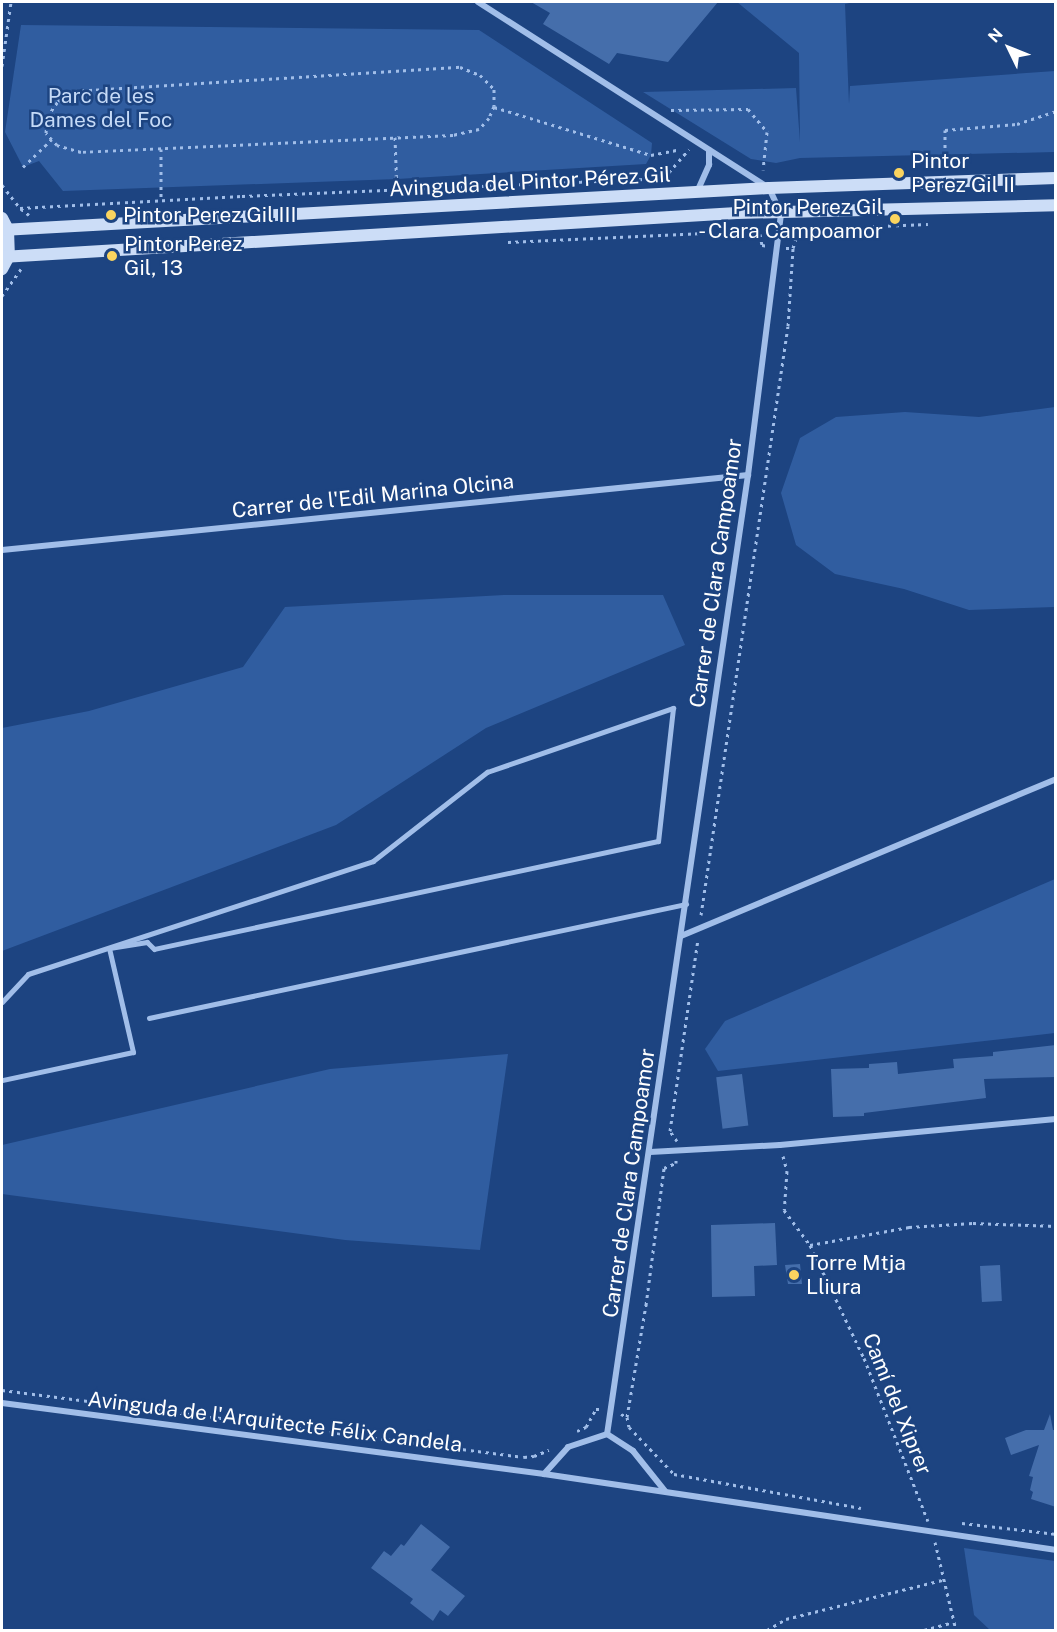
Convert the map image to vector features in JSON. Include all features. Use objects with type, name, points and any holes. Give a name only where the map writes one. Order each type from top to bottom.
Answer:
[{"type":"main road","name":"Avinguda del Pintor Pérez Gil","points":[[1056,177],[769,188],[4,226],[5,257],[737,213],[781,214],[1056,205]]},
{"type":"main road","points":[[2,268],[5,257]]},
{"type":"street","points":[[478,2],[769,188],[781,214]]},
{"type":"street","points":[[696,192],[709,165],[709,150]]},
{"type":"street","name":"Carrer de Clara Campoamor","points":[[607,1434],[686,904],[747,475],[781,214]]},
{"type":"street","name":"Carrer de l'Edil Marina Olcina","points":[[2,550],[747,475]]},
{"type":"street","points":[[2,1002],[28,974],[373,861],[487,772],[673,708],[658,841],[154,949],[147,942],[109,948],[133,1052],[2,1080]]},
{"type":"street","points":[[681,936],[1056,779]]},
{"type":"street","points":[[650,1152],[780,1145],[1056,1119]]},
{"type":"street","name":"Avinguda de l'Arquitecte Félix Candela","points":[[2,1403],[544,1474],[1056,1550]]},
{"type":"street","points":[[544,1474],[568,1447],[607,1434],[633,1451],[665,1491]]},
{"type":"lane","points":[[149,1018],[686,904]]},
{"type":"path","points":[[2,66],[11,2]]},
{"type":"path","points":[[460,67],[480,75],[494,89],[494,106],[489,118],[479,129],[453,135],[81,152],[57,145],[46,133],[47,117],[58,101],[74,91],[460,67]]},
{"type":"path","points":[[494,106],[651,155],[677,150]]},
{"type":"path","points":[[671,110],[748,109],[767,132],[763,170]]},
{"type":"path","points":[[945,155],[945,130],[1017,124],[1056,111]]},
{"type":"path","points":[[23,167],[51,139]]},
{"type":"path","points":[[20,208],[664,178],[687,153],[694,140]]},
{"type":"path","points":[[161,149],[161,201]]},
{"type":"path","points":[[756,169],[774,173]]},
{"type":"path","points":[[2,185],[20,208],[29,215]]},
{"type":"path","points":[[871,1510],[674,1474],[629,1427],[627,1417],[646,1305],[664,1168],[676,1163],[677,1140],[670,1131],[788,326],[793,248],[798,232],[806,228],[937,224]]},
{"type":"path","points":[[506,242],[754,231],[760,234],[762,245],[793,248]]},
{"type":"path","points":[[2,296],[21,269],[33,265],[34,255]]},
{"type":"path","name":"Camí del Xiprer","points":[[780,1145],[787,1171],[784,1210],[810,1245],[864,1358],[928,1520],[956,1630]]},
{"type":"path","points":[[810,1245],[909,1227],[973,1223],[1056,1226]]},
{"type":"path","points":[[2,1390],[524,1457],[534,1456],[556,1445]]},
{"type":"path","points":[[569,1436],[586,1427],[596,1409],[612,1409],[627,1417]]},
{"type":"path","points":[[916,1518],[939,1521]]},
{"type":"path","points":[[951,1522],[1056,1534]]},
{"type":"path","points":[[767,1630],[786,1619],[943,1580]]},
{"type":"path","points":[[924,1630],[953,1622]]},
{"type":"green space","points":[[737,2],[854,2],[845,4],[849,104],[850,86],[1055,71],[1055,152],[800,158],[776,163],[751,159],[643,92],[796,88],[800,142],[799,53]]},
{"type":"green space","name":"Parc de les Dames del Foc","points":[[21,25],[479,30],[652,143],[651,155],[646,164],[397,179],[63,191],[39,161],[23,167],[5,132]]},
{"type":"green space","points":[[1055,407],[1055,607],[969,610],[904,589],[835,574],[796,545],[781,493],[800,438],[836,417],[905,412],[979,417]]},
{"type":"green space","points":[[504,595],[663,595],[685,645],[486,728],[336,825],[2,951],[2,728],[89,711],[243,667],[285,607]]},
{"type":"green space","points":[[1055,879],[1055,1033],[718,1071],[705,1049],[725,1021]]},
{"type":"green space","points":[[508,1054],[480,1250],[345,1240],[2,1194],[2,1145],[330,1069]]},
{"type":"green space","points":[[964,1548],[1055,1561],[1055,1630],[990,1630],[974,1615]]},
{"type":"building","points":[[531,2],[718,2],[668,62],[617,53],[609,64],[543,24],[550,13]]},
{"type":"building","points":[[1056,1045],[1056,1077],[984,1079],[986,1098],[864,1113],[864,1116],[833,1117],[831,1069],[869,1068],[869,1064],[897,1062],[898,1074],[954,1068],[953,1059],[993,1056],[993,1052]]},
{"type":"building","points":[[742,1074],[748,1126],[723,1129],[716,1077]]},
{"type":"building","points":[[775,1223],[777,1265],[754,1266],[755,1296],[712,1297],[711,1225]]},
{"type":"building","name":"Torre Mtja Lliura","points":[[800,1264],[802,1284],[788,1284],[785,1265]]},
{"type":"building","points":[[1000,1265],[1002,1301],[982,1302],[980,1266]]},
{"type":"building","points":[[1050,1414],[1053,1430],[1056,1430],[1056,1507],[1031,1499],[1033,1492],[1030,1490],[1033,1477],[1029,1476],[1039,1445],[1011,1455],[1005,1438],[1026,1430],[1044,1430]]},
{"type":"building","points":[[421,1524],[450,1547],[431,1570],[465,1596],[448,1616],[440,1610],[433,1621],[410,1603],[413,1599],[371,1568],[384,1551],[391,1556],[401,1544],[404,1546]]},
{"type":"place","name":"Pintor Perez Gil II","points":[[899,173]]},
{"type":"place","name":"Pintor Perez Gil III","points":[[111,215]]},
{"type":"place","name":"Pintor Perez Gil - Clara Campoamor","points":[[895,219]]},
{"type":"place","name":"Pintor Perez Gil, 13","points":[[112,256]]},
{"type":"place","name":"Torre Mtja Lliura","points":[[794,1275]]}]
